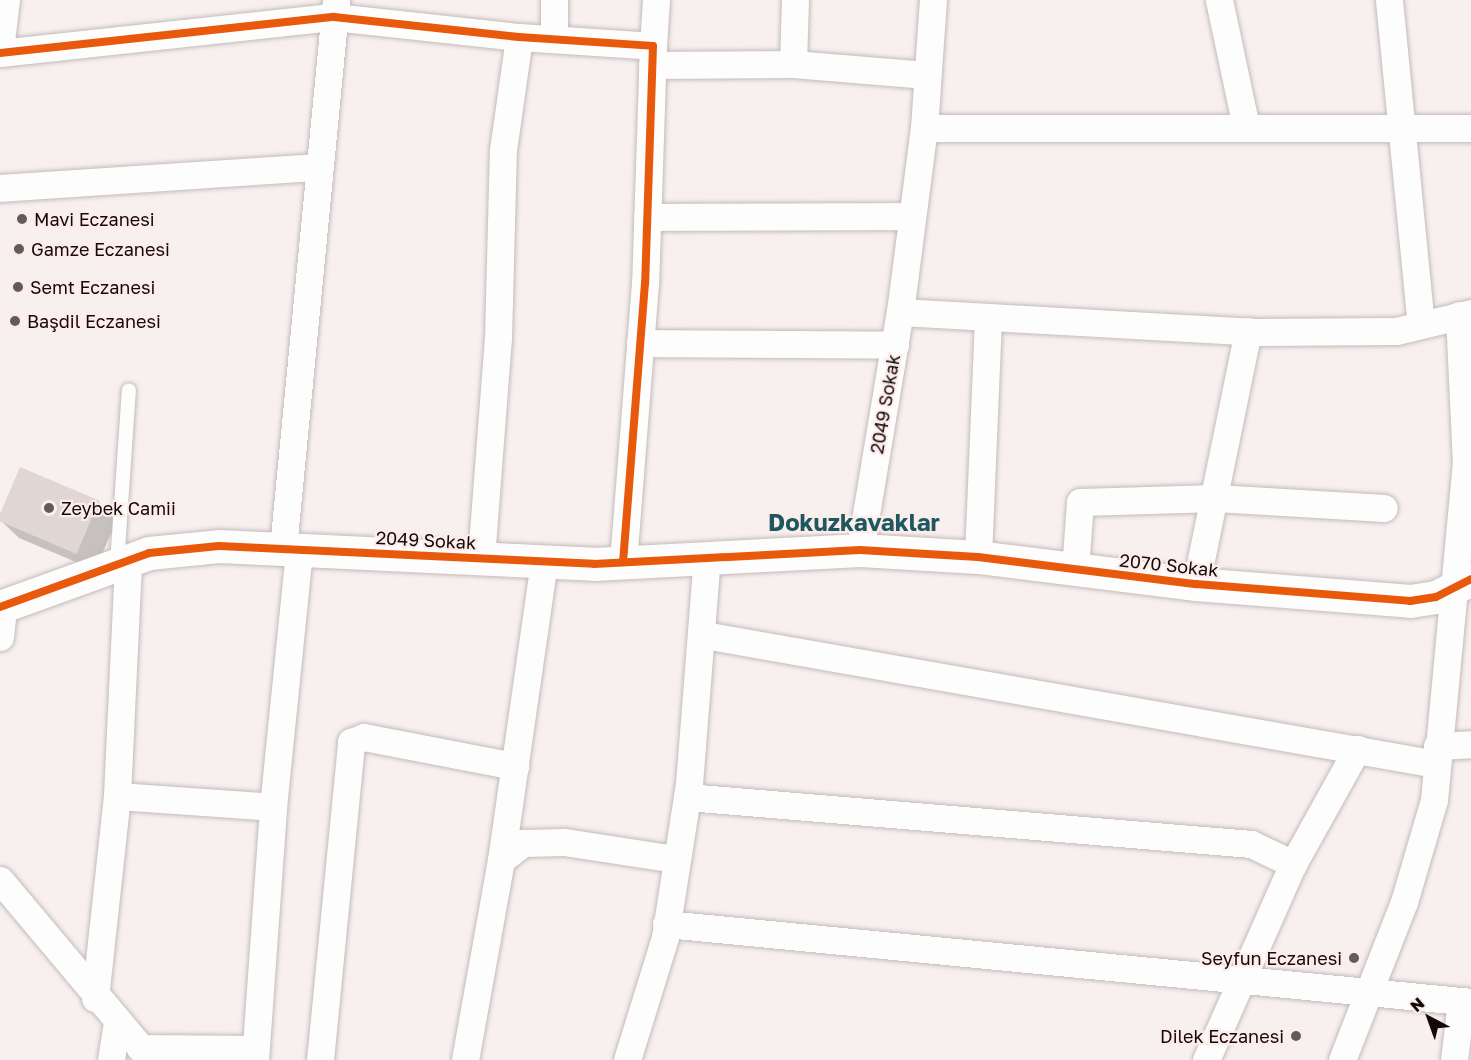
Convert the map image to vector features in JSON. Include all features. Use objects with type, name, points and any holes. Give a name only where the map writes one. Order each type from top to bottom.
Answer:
[{"type":"street","points":[[6,0],[0,52],[335,9],[519,38],[554,37],[653,55],[927,75]]},
{"type":"street","points":[[554,0],[554,37]]},
{"type":"street","points":[[623,562],[640,343],[656,0]]},
{"type":"street","points":[[793,64],[795,0]]},
{"type":"street","name":"2049 Sokak","points":[[1,617],[149,553],[219,546],[544,561],[623,562],[860,550],[900,312],[910,216],[924,128],[933,0]]},
{"type":"street","points":[[1219,0],[1246,127]]},
{"type":"street","points":[[1389,0],[1421,324]]},
{"type":"street","points":[[0,880],[95,998],[145,1054],[255,1054],[319,167],[335,9]]},
{"type":"street","points":[[481,558],[498,338],[503,150],[519,38]]},
{"type":"street","points":[[924,128],[1471,128]]},
{"type":"street","points":[[0,188],[319,167]]},
{"type":"street","points":[[647,217],[910,216]]},
{"type":"street","points":[[900,312],[988,319],[1248,331],[1396,331],[1465,314],[1469,463],[1460,634],[1436,755],[1434,800],[1404,902],[1342,1060]]},
{"type":"street","points":[[978,558],[988,319]]},
{"type":"street","points":[[1196,584],[1216,498],[1248,331]]},
{"type":"street","points":[[640,343],[895,345]]},
{"type":"street","points":[[1075,569],[1080,502],[1216,498],[1384,508]]},
{"type":"street","name":"2070 Sokak","points":[[860,550],[978,558],[1196,584],[1410,601],[1462,584]]},
{"type":"street","points":[[627,1060],[666,924],[687,797],[704,635],[707,557]]},
{"type":"street","points":[[465,1060],[501,860],[544,561]]},
{"type":"street","points":[[95,998],[117,796],[122,563]]},
{"type":"street","points":[[704,635],[1357,749],[1436,755],[1471,744]]},
{"type":"street","points":[[320,1060],[351,742],[364,737],[515,766]]},
{"type":"street","points":[[1206,1060],[1240,978],[1293,864],[1357,749]]},
{"type":"street","points":[[117,796],[273,807]]},
{"type":"street","points":[[687,797],[1251,844],[1293,864]]},
{"type":"street","points":[[501,860],[523,843],[564,842],[675,859]]},
{"type":"street","points":[[666,924],[1371,989],[1466,1001],[1454,1060]]},
{"type":"street","points":[[111,1060],[117,1024]]},
{"type":"lane","points":[[122,563],[129,390]]},
{"type":"building","name":"Zeybek Camii","points":[[20,467],[99,501],[77,554],[0,522],[0,514]]},
{"type":"cycle path","points":[[0,53],[334,17],[519,37],[653,46],[645,283],[623,562]]},
{"type":"cycle path","points":[[0,607],[149,553],[219,546],[594,564],[860,550],[978,557],[1196,584],[1410,601],[1436,597],[1471,579]]},
{"type":"place","name":"Mavi Eczanesi","points":[[22,219]]},
{"type":"place","name":"Gamze Eczanesi","points":[[19,249]]},
{"type":"place","name":"Semt Eczanesi","points":[[18,287]]},
{"type":"place","name":"Başdil Eczanesi","points":[[15,321]]},
{"type":"place","name":"Zeybek Camii","points":[[49,508]]},
{"type":"place","name":"Seyfun Eczanesi","points":[[1354,958]]},
{"type":"place","name":"Dilek Eczanesi","points":[[1296,1036]]},
{"type":"district","name":"Dokuzkavaklar","points":[[854,522]]}]
